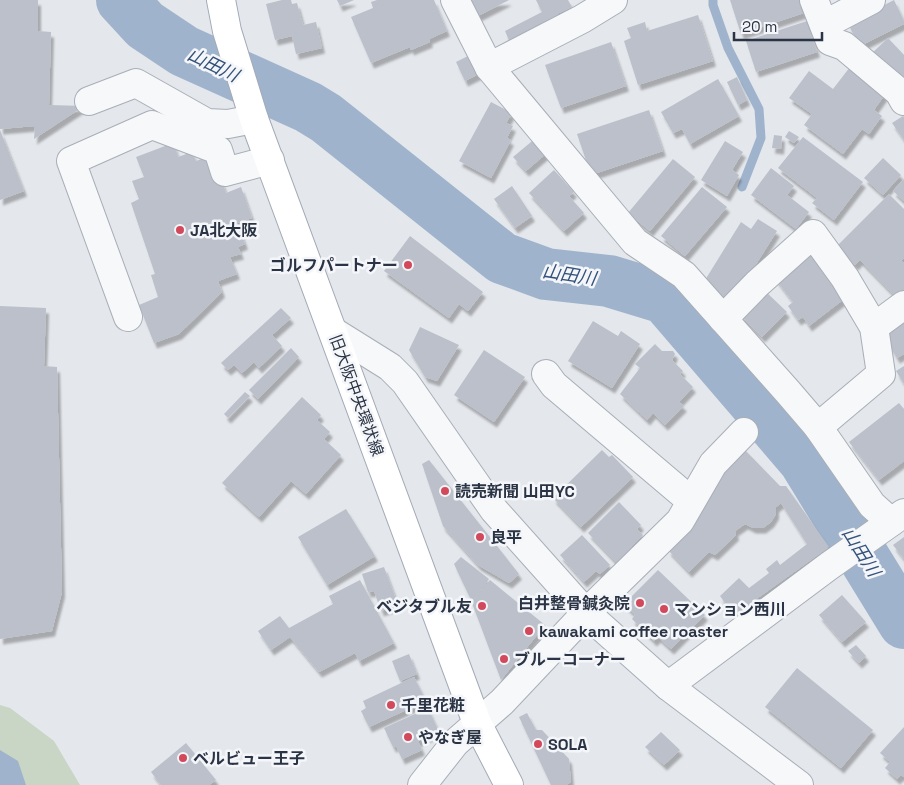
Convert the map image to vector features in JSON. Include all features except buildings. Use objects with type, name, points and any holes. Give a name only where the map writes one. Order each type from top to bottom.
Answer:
[{"type":"main road","name":"旧大阪中央環状線","points":[[221,0],[227,31],[254,119],[477,722],[509,785]]},
{"type":"street","points":[[455,0],[489,66],[635,242],[684,276],[818,427],[872,505],[898,518],[829,566],[668,686]]},
{"type":"street","points":[[489,66],[582,19],[613,0]]},
{"type":"street","points":[[814,0],[830,41],[844,46],[899,92],[904,101]]},
{"type":"street","points":[[835,19],[871,0]]},
{"type":"street","points":[[89,101],[136,83],[207,123],[228,124],[254,119]]},
{"type":"street","points":[[128,317],[71,160],[152,126],[218,150],[225,172],[270,160]]},
{"type":"street","points":[[723,319],[757,284],[813,234],[846,278],[874,327],[881,374],[818,427]]},
{"type":"street","points":[[874,327],[904,305]]},
{"type":"street","points":[[334,332],[390,367],[405,382],[494,510],[586,614],[668,686],[799,785]]},
{"type":"street","points":[[546,374],[554,384],[691,501]]},
{"type":"street","points":[[422,785],[455,744],[477,722],[502,702],[586,614],[680,521],[713,464],[744,432]]},
{"type":"green space","points":[[0,705],[10,708],[54,741],[80,785],[0,785]]},
{"type":"water","points":[[0,750],[18,761],[26,785],[0,785]]},
{"type":"waterway","name":"山田川","points":[[122,0],[145,25],[184,51],[308,107],[326,118],[502,258],[546,274],[609,281],[665,298],[804,460],[904,623]]},
{"type":"waterway","points":[[713,0],[728,48],[759,109],[761,138],[742,187]]},
{"type":"place","name":"JA北大阪","points":[[180,230]]},
{"type":"place","name":"ゴルフパートナー","points":[[408,265]]},
{"type":"place","name":"読売新聞 山田YC","points":[[445,491]]},
{"type":"place","name":"良平","points":[[480,537]]},
{"type":"place","name":"白井整骨鍼灸院","points":[[640,603]]},
{"type":"place","name":"ベジタブル友","points":[[482,606]]},
{"type":"place","name":"マンション西川","points":[[664,609]]},
{"type":"place","name":"kawakami coffee roaster","points":[[529,631]]},
{"type":"place","name":"ブルーコーナー","points":[[504,659]]},
{"type":"place","name":"千里花粧","points":[[391,705]]},
{"type":"place","name":"やなぎ屋","points":[[408,737]]},
{"type":"place","name":"SOLA","points":[[538,744]]},
{"type":"place","name":"ベルビュー王子","points":[[183,758]]}]
